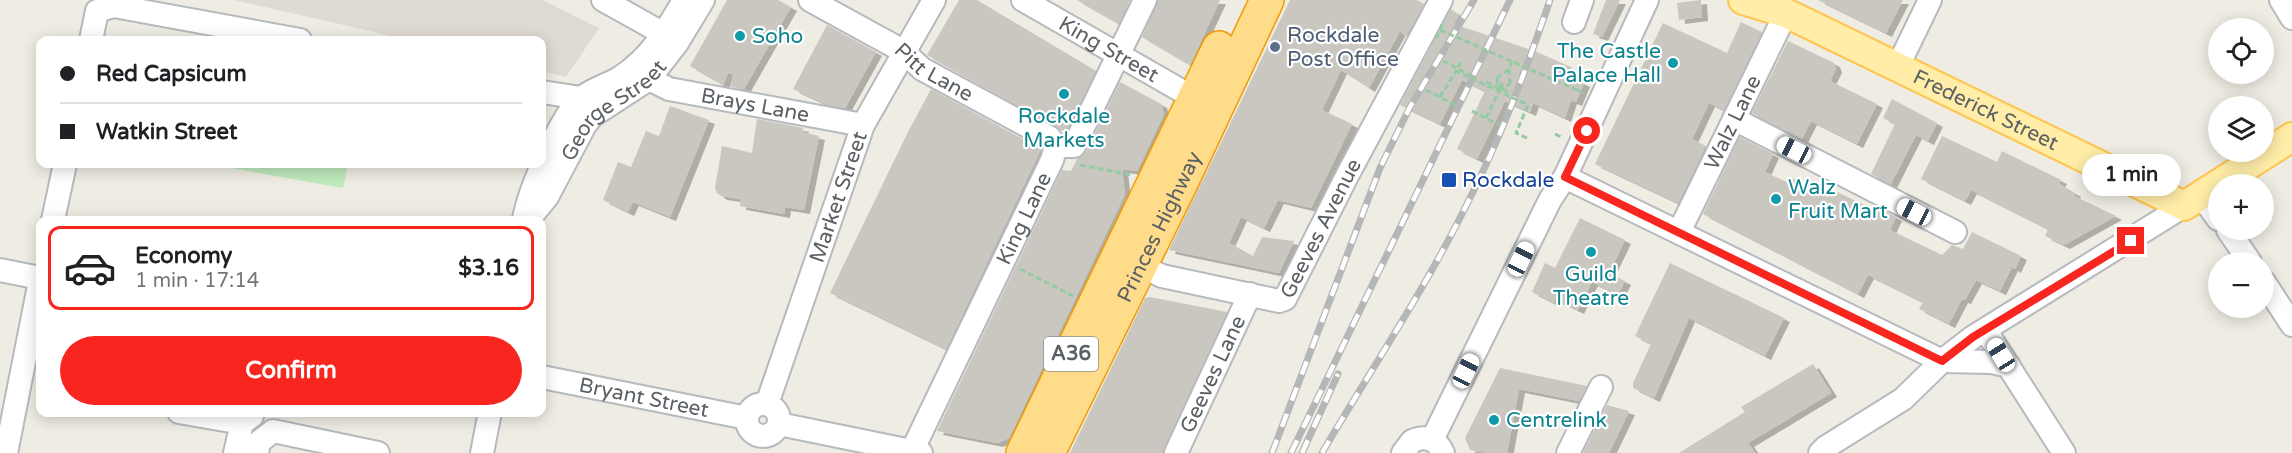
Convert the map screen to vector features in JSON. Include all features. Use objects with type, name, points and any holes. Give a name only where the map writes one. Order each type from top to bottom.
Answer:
[{"type":"highway","name":"Princes Highway","points":[[1048,453],[1194,98],[1241,0]]},
{"type":"highway","name":"Princes Highway","points":[[1023,453],[1267,0]]},
{"type":"main road","name":"Frederick Street","points":[[1743,0],[1778,7],[1898,66],[2192,201]]},
{"type":"main road","points":[[2192,201],[2292,137]]},
{"type":"street","points":[[603,0],[664,34]]},
{"type":"street","name":"George Street","points":[[546,159],[567,115],[582,98],[620,77],[644,59],[664,34],[684,0]]},
{"type":"street","name":"George Street","points":[[531,216],[547,197],[592,116],[649,79],[677,43],[703,0]]},
{"type":"street","name":"Pitt Lane","points":[[810,0],[903,51],[922,69],[1050,138],[1054,153]]},
{"type":"street","name":"Market Street","points":[[767,404],[863,125],[934,0]]},
{"type":"street","name":"King Street","points":[[1023,0],[1194,98]]},
{"type":"street","name":"King Lane","points":[[916,452],[1054,153],[1074,146],[1145,0]]},
{"type":"street","points":[[1574,22],[1581,0]]},
{"type":"street","points":[[1403,453],[1412,441],[1418,438],[1438,446],[1550,200],[1565,177],[1647,0]]},
{"type":"street","points":[[1898,66],[1930,0]]},
{"type":"street","points":[[2281,0],[2292,18]]},
{"type":"street","points":[[92,36],[97,11],[114,6],[279,36]]},
{"type":"street","name":"Walz Lane","points":[[1679,232],[1734,119],[1778,7]]},
{"type":"street","name":"Geeves Avenue","points":[[1129,260],[1162,276],[1282,301],[1288,296],[1344,183],[1427,41],[1442,8]]},
{"type":"street","name":"Brays Lane","points":[[649,79],[669,88],[863,125]]},
{"type":"street","points":[[546,93],[582,98]]},
{"type":"street","points":[[1734,119],[1955,232]]},
{"type":"street","points":[[54,216],[64,168]]},
{"type":"street","name":"George Street","points":[[524,216],[542,168]]},
{"type":"street","points":[[1565,177],[1942,361],[1992,362],[2009,366]]},
{"type":"street","points":[[1820,453],[1903,399],[1956,349],[2192,201]]},
{"type":"street","name":"Frederick Street","points":[[2192,201],[2208,212]]},
{"type":"street","points":[[0,270],[36,279]]},
{"type":"street","name":"Geeves Lane","points":[[1176,453],[1250,294]]},
{"type":"street","points":[[2274,297],[2292,325]]},
{"type":"street","points":[[6,453],[36,300]]},
{"type":"street","points":[[1986,331],[2064,453]]},
{"type":"street","name":"Bryant Street","points":[[546,378],[752,435]]},
{"type":"street","points":[[1568,453],[1601,387]]},
{"type":"street","points":[[767,404],[778,414],[779,424],[773,433],[762,437],[752,435],[752,408],[767,404]]},
{"type":"street","points":[[482,453],[489,417]]},
{"type":"street","points":[[235,453],[248,418]]},
{"type":"street","points":[[779,424],[916,452]]},
{"type":"street","points":[[257,453],[259,442],[273,431],[370,452]]},
{"type":"path","points":[[1427,41],[1440,30],[1442,8]]},
{"type":"path","points":[[1440,30],[1584,93]]},
{"type":"path","points":[[1443,61],[1528,105],[1516,134],[1527,138]]},
{"type":"path","points":[[1499,90],[1510,84],[1509,69],[1512,61]]},
{"type":"path","points":[[1440,97],[1461,62]]},
{"type":"path","points":[[1499,90],[1497,78],[1509,69]]},
{"type":"path","points":[[1457,70],[1470,75]]},
{"type":"path","points":[[1486,118],[1504,81]]},
{"type":"path","points":[[1486,82],[1499,90],[1511,93]]},
{"type":"path","points":[[1426,90],[1455,105]]},
{"type":"path","points":[[1472,111],[1499,125]]},
{"type":"path","points":[[1556,134],[1563,138]]},
{"type":"path","points":[[1054,153],[1139,177]]},
{"type":"path","points":[[1003,261],[1080,300]]},
{"type":"shaded area","points":[[234,0],[543,0],[599,28],[566,77],[546,72],[546,36],[392,36]]},
{"type":"green space","points":[[230,168],[347,168],[343,188]]},
{"type":"building","name":"Soho","points":[[727,0],[778,0],[791,7],[744,89],[731,87],[733,74],[728,73],[723,85],[690,66]]},
{"type":"building","points":[[959,0],[977,0],[1096,71],[1066,132],[927,55]]},
{"type":"building","points":[[1077,0],[1130,0],[1119,24]]},
{"type":"building","points":[[1158,0],[1220,0],[1190,65],[1142,37]]},
{"type":"building","points":[[1290,0],[1417,0],[1424,4],[1406,36],[1400,31],[1369,88],[1341,70],[1322,110],[1352,124],[1311,208],[1278,200],[1264,228],[1241,217],[1229,243],[1253,256],[1262,237],[1294,241],[1279,273],[1169,250]]},
{"type":"building","points":[[1606,0],[1620,0],[1602,37],[1593,34]]},
{"type":"building","points":[[1701,0],[1702,17],[1679,20],[1677,3]]},
{"type":"building","points":[[1818,0],[1903,0],[1886,33]]},
{"type":"building","points":[[1451,9],[1459,15],[1454,24],[1537,52],[1573,68],[1561,72],[1584,83],[1576,102],[1571,100],[1565,118],[1533,103],[1530,112],[1505,101],[1477,159],[1457,149],[1485,91],[1462,80],[1440,124],[1400,105]]},
{"type":"building","points":[[1741,22],[1762,32],[1724,110],[1709,103],[1692,139],[1706,146],[1678,203],[1595,164],[1663,23],[1727,53]]},
{"type":"building","name":"Soho","points":[[827,25],[876,52],[845,108],[828,105],[793,89]]},
{"type":"building","points":[[1788,41],[1834,63],[1836,69],[1830,81],[1877,104],[1857,144],[1811,121],[1802,139],[1752,113]]},
{"type":"building","points":[[1120,82],[1161,104],[1164,114],[1137,171],[1122,169],[1125,194],[1009,438],[997,443],[937,431],[1062,170],[1071,171],[1077,159],[1086,152]]},
{"type":"building","points":[[931,89],[1041,149],[946,349],[830,293]]},
{"type":"building","points":[[1892,99],[1937,123],[1928,141],[1916,135],[1891,184],[1871,174],[1895,124],[1883,118]]},
{"type":"building","points":[[670,106],[709,120],[670,217],[633,202],[628,212],[603,200],[618,162],[631,167],[646,131],[659,136]]},
{"type":"building","points":[[757,119],[803,128],[802,132],[819,136],[804,210],[785,207],[784,214],[740,206],[741,199],[721,196],[717,193],[715,188],[722,146],[752,153]]},
{"type":"building","points":[[1942,136],[1997,162],[2002,151],[2061,180],[2059,184],[2075,193],[2074,196],[2116,216],[2064,245],[2045,236],[2048,229],[1971,190],[1965,201],[1921,179]]},
{"type":"building","points":[[1740,137],[1773,154],[1765,172],[1789,183],[1792,178],[1827,197],[1831,189],[1883,214],[1884,211],[1896,217],[1890,230],[1942,255],[1952,245],[1963,249],[1972,232],[2021,256],[2015,269],[2012,267],[2000,291],[1976,280],[1965,300],[1962,299],[1949,324],[1919,309],[1923,302],[1868,275],[1858,294],[1703,214]]},
{"type":"building","name":"Guild Theatre","points":[[1580,218],[1625,240],[1609,273],[1625,281],[1618,295],[1592,282],[1578,310],[1555,299],[1554,303],[1532,292],[1545,263],[1555,268]]},
{"type":"building","points":[[1670,263],[1784,318],[1765,356],[1689,318],[1654,398],[1633,388],[1633,383],[1651,344],[1635,336]]},
{"type":"building","points":[[1150,297],[1227,312],[1163,453],[1070,453],[1145,298]]},
{"type":"building","points":[[1813,364],[1831,393],[1748,443],[1755,453],[1679,453],[1745,412],[1741,407]]},
{"type":"building","name":"Centrelink","points":[[1500,368],[1587,386],[1579,401],[1519,389],[1507,453],[1470,450],[1465,438]]},
{"type":"building","points":[[1607,405],[1629,411],[1609,453],[1583,453]]},
{"type":"railway","points":[[1272,453],[1380,168],[1410,107],[1474,0]]},
{"type":"railway","points":[[1291,453],[1510,0]]},
{"type":"railway","points":[[1322,453],[1450,238],[1490,156],[1512,104],[1550,0]]},
{"type":"railway","points":[[1302,453],[1338,374]]},
{"type":"place","name":"Soho","points":[[740,36]]},
{"type":"place","name":"Rockdale Post Office","points":[[1275,47]]},
{"type":"place","name":"The Castle Palace Hall","points":[[1673,63]]},
{"type":"place","name":"Rockdale Markets","points":[[1064,94]]},
{"type":"place","name":"Rockdale","points":[[1449,180]]},
{"type":"place","name":"Walz Fruit Mart","points":[[1776,199]]},
{"type":"place","name":"Guild Theatre","points":[[1591,252]]},
{"type":"place","name":"Centrelink","points":[[1494,420]]},
{"type":"route","points":[[1587,131],[1565,177],[1942,361],[1973,337],[2131,241]]}]
